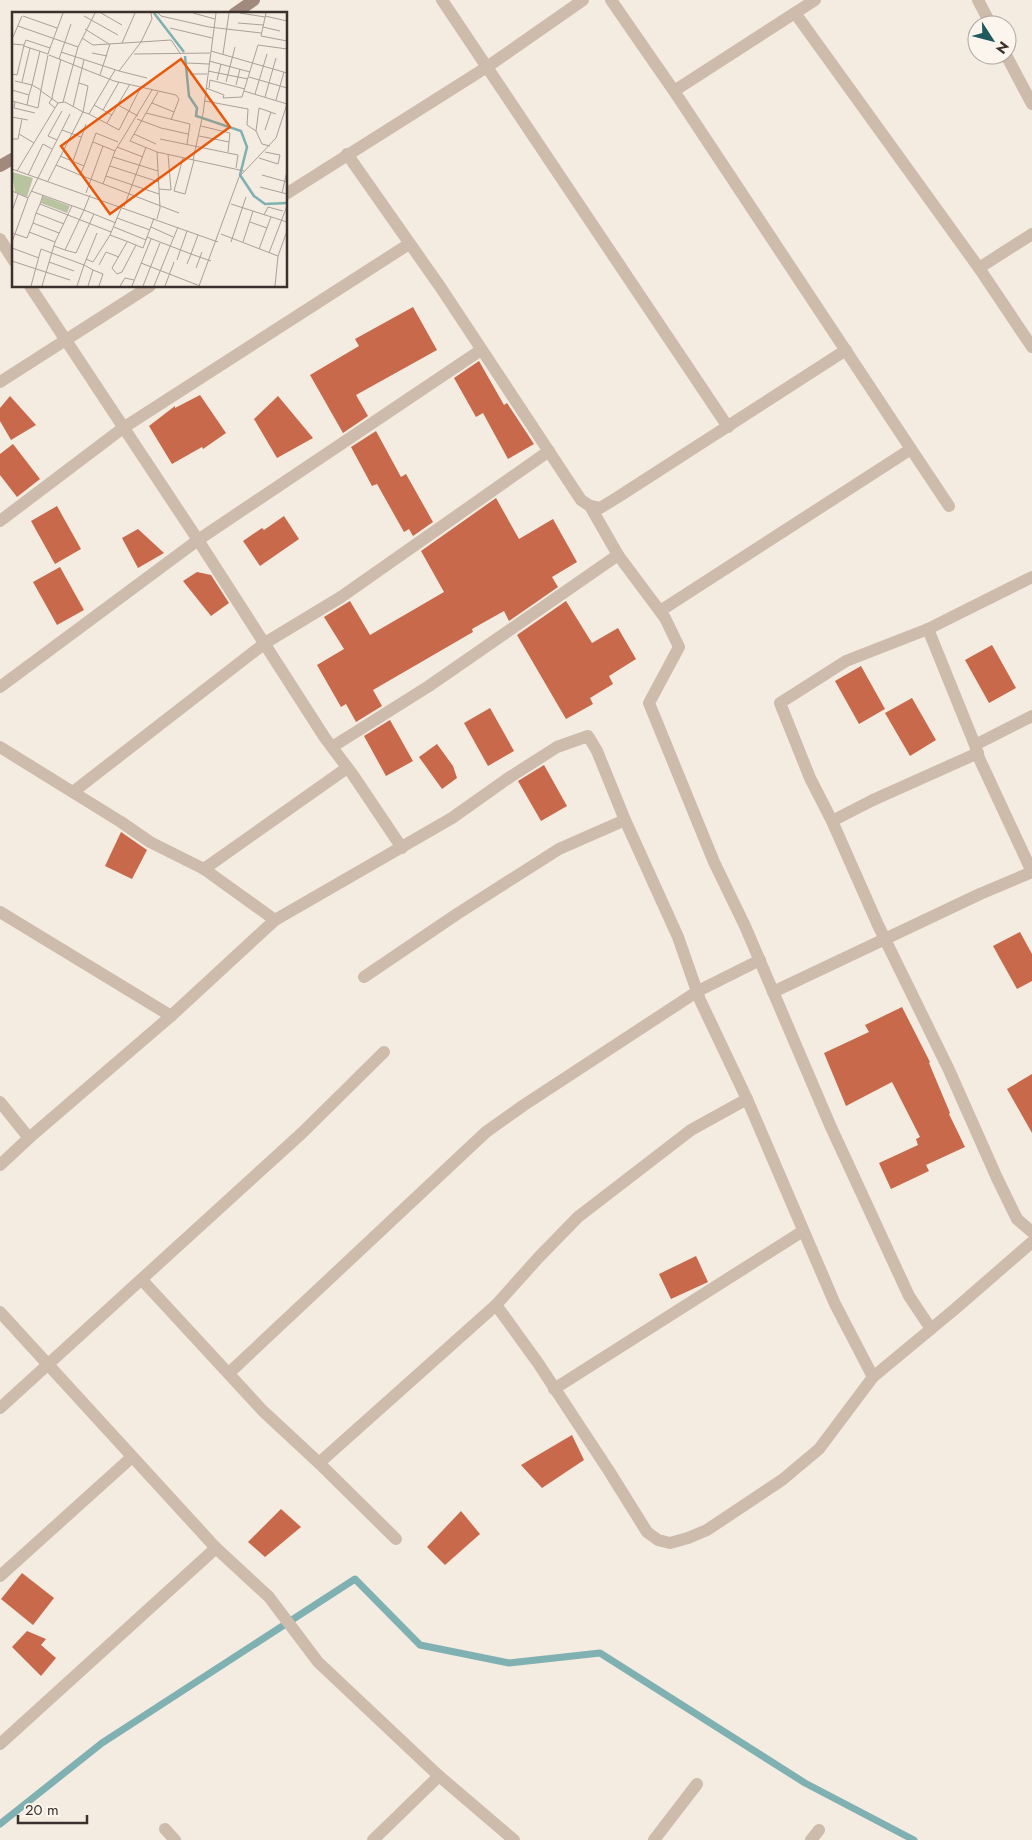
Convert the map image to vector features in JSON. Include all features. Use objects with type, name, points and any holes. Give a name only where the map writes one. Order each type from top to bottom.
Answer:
[{"type":"street","points":[[237,12],[254,0]]},
{"type":"street","points":[[442,0],[728,427]]},
{"type":"street","points":[[288,193],[486,67],[582,0]]},
{"type":"street","points":[[611,0],[674,91],[949,506]]},
{"type":"street","points":[[674,91],[815,0]]},
{"type":"street","points":[[978,0],[986,15]]},
{"type":"street","points":[[795,12],[979,268],[1032,347]]},
{"type":"street","points":[[1011,65],[1032,104]]},
{"type":"street","points":[[347,154],[441,288],[581,500],[590,506],[600,508],[846,350]]},
{"type":"street","points":[[0,166],[12,159]]},
{"type":"street","points":[[979,268],[1032,234]]},
{"type":"street","points":[[0,239],[12,258]]},
{"type":"street","points":[[0,521],[123,428],[409,244]]},
{"type":"street","points":[[31,288],[332,747],[402,848]]},
{"type":"street","points":[[0,382],[147,288]]},
{"type":"street","points":[[0,687],[198,540],[481,350]]},
{"type":"street","points":[[660,611],[911,449]]},
{"type":"street","points":[[73,792],[265,643],[341,597],[549,451]]},
{"type":"street","points":[[590,506],[618,556],[660,611],[680,647],[649,703],[714,862],[760,960],[830,1126],[909,1296],[931,1329]]},
{"type":"street","points":[[332,747],[428,686],[618,556]]},
{"type":"street","points":[[1032,577],[928,629],[846,661],[780,703],[810,778],[832,820],[885,940],[949,1070],[1017,1219],[1032,1232]]},
{"type":"street","points":[[773,992],[944,911],[1032,872],[976,749],[928,629]]},
{"type":"street","points":[[832,820],[976,749],[1032,716]]},
{"type":"street","points":[[0,1165],[172,1016],[275,920],[452,818],[557,747],[588,736],[597,751],[625,820],[678,937],[698,991],[747,1099],[835,1304],[873,1377]]},
{"type":"street","points":[[0,747],[150,842],[204,869],[275,920]]},
{"type":"street","points":[[204,869],[347,768]]},
{"type":"street","points":[[364,977],[449,919],[560,849],[625,820]]},
{"type":"street","points":[[0,912],[172,1016]]},
{"type":"street","points":[[229,1373],[486,1132],[698,991],[760,960]]},
{"type":"street","points":[[0,1408],[302,1133],[384,1052]]},
{"type":"street","points":[[318,1463],[496,1305],[578,1217],[691,1130],[747,1099]]},
{"type":"street","points":[[0,1102],[29,1138]]},
{"type":"street","points":[[554,1389],[804,1231]]},
{"type":"street","points":[[496,1305],[609,1471],[647,1532],[658,1540],[670,1543],[707,1530],[797,1468],[819,1449],[873,1377],[1032,1242]]},
{"type":"street","points":[[142,1280],[264,1411],[396,1539]]},
{"type":"street","points":[[0,1312],[216,1548],[269,1597],[318,1662],[439,1776],[514,1840]]},
{"type":"street","points":[[0,1576],[132,1457]]},
{"type":"street","points":[[0,1744],[216,1548]]},
{"type":"street","points":[[372,1840],[439,1776]]},
{"type":"street","points":[[654,1840],[697,1784]]},
{"type":"street","points":[[165,1829],[176,1840]]},
{"type":"building","points":[[413,307],[437,350],[356,395],[368,416],[343,433],[310,375],[359,346],[355,339]]},
{"type":"building","points":[[479,361],[504,405],[507,403],[534,444],[508,459],[483,413],[476,417],[454,378]]},
{"type":"building","points":[[200,395],[226,433],[203,449],[202,447],[172,464],[149,426],[175,406],[175,408]]},
{"type":"building","points":[[10,396],[36,425],[11,440],[0,421],[0,408]]},
{"type":"building","points":[[278,396],[313,438],[277,458],[254,419]]},
{"type":"building","points":[[376,431],[401,477],[406,474],[433,522],[413,536],[409,529],[404,532],[377,484],[372,486],[351,447]]},
{"type":"building","points":[[13,444],[40,479],[17,497],[0,475],[0,454]]},
{"type":"building","points":[[496,498],[519,539],[553,519],[577,562],[552,577],[558,587],[509,621],[504,611],[472,629],[473,632],[373,690],[382,706],[356,722],[346,704],[341,707],[317,665],[344,649],[324,617],[350,601],[370,635],[444,592],[421,551]]},
{"type":"building","points":[[57,506],[81,549],[55,564],[31,521]]},
{"type":"building","points":[[284,516],[299,539],[260,566],[243,541],[262,528],[264,530]]},
{"type":"building","points":[[138,529],[164,553],[138,568],[122,538]]},
{"type":"building","points":[[60,567],[84,610],[57,625],[33,582]]},
{"type":"building","points":[[197,572],[211,575],[229,603],[211,616],[183,581]]},
{"type":"building","points":[[566,601],[592,643],[618,628],[636,659],[609,676],[613,684],[590,698],[593,704],[566,719],[517,635]]},
{"type":"building","points":[[992,645],[1016,688],[989,703],[965,660]]},
{"type":"building","points":[[861,666],[885,709],[859,724],[835,681]]},
{"type":"building","points":[[912,698],[936,740],[910,756],[885,713]]},
{"type":"building","points":[[490,708],[514,751],[488,766],[464,723]]},
{"type":"building","points":[[390,720],[413,761],[386,776],[364,736]]},
{"type":"building","points":[[437,744],[453,766],[457,778],[442,789],[419,757]]},
{"type":"building","points":[[544,765],[567,806],[541,821],[518,781]]},
{"type":"building","points":[[121,832],[147,850],[132,879],[105,866]]},
{"type":"building","points":[[1020,932],[1032,954],[1032,981],[1017,989],[993,946]]},
{"type":"building","points":[[902,1007],[930,1062],[949,1114],[965,1147],[926,1165],[929,1171],[891,1189],[879,1163],[918,1145],[916,1139],[920,1137],[892,1082],[846,1106],[824,1053],[869,1032],[865,1025]]},
{"type":"building","points":[[1032,1074],[1032,1133],[1007,1089]]},
{"type":"building","points":[[696,1256],[708,1282],[671,1299],[659,1274]]},
{"type":"building","points":[[572,1435],[584,1460],[542,1488],[521,1465]]},
{"type":"building","points":[[281,1509],[301,1527],[265,1557],[248,1542]]},
{"type":"building","points":[[461,1511],[480,1534],[445,1565],[427,1547]]},
{"type":"building","points":[[22,1573],[54,1598],[33,1625],[1,1599]]},
{"type":"building","points":[[27,1631],[46,1639],[41,1645],[56,1658],[41,1676],[12,1647]]},
{"type":"waterway","points":[[0,1824],[102,1743],[355,1579],[420,1645],[509,1663],[600,1653],[805,1783],[914,1840]]}]
